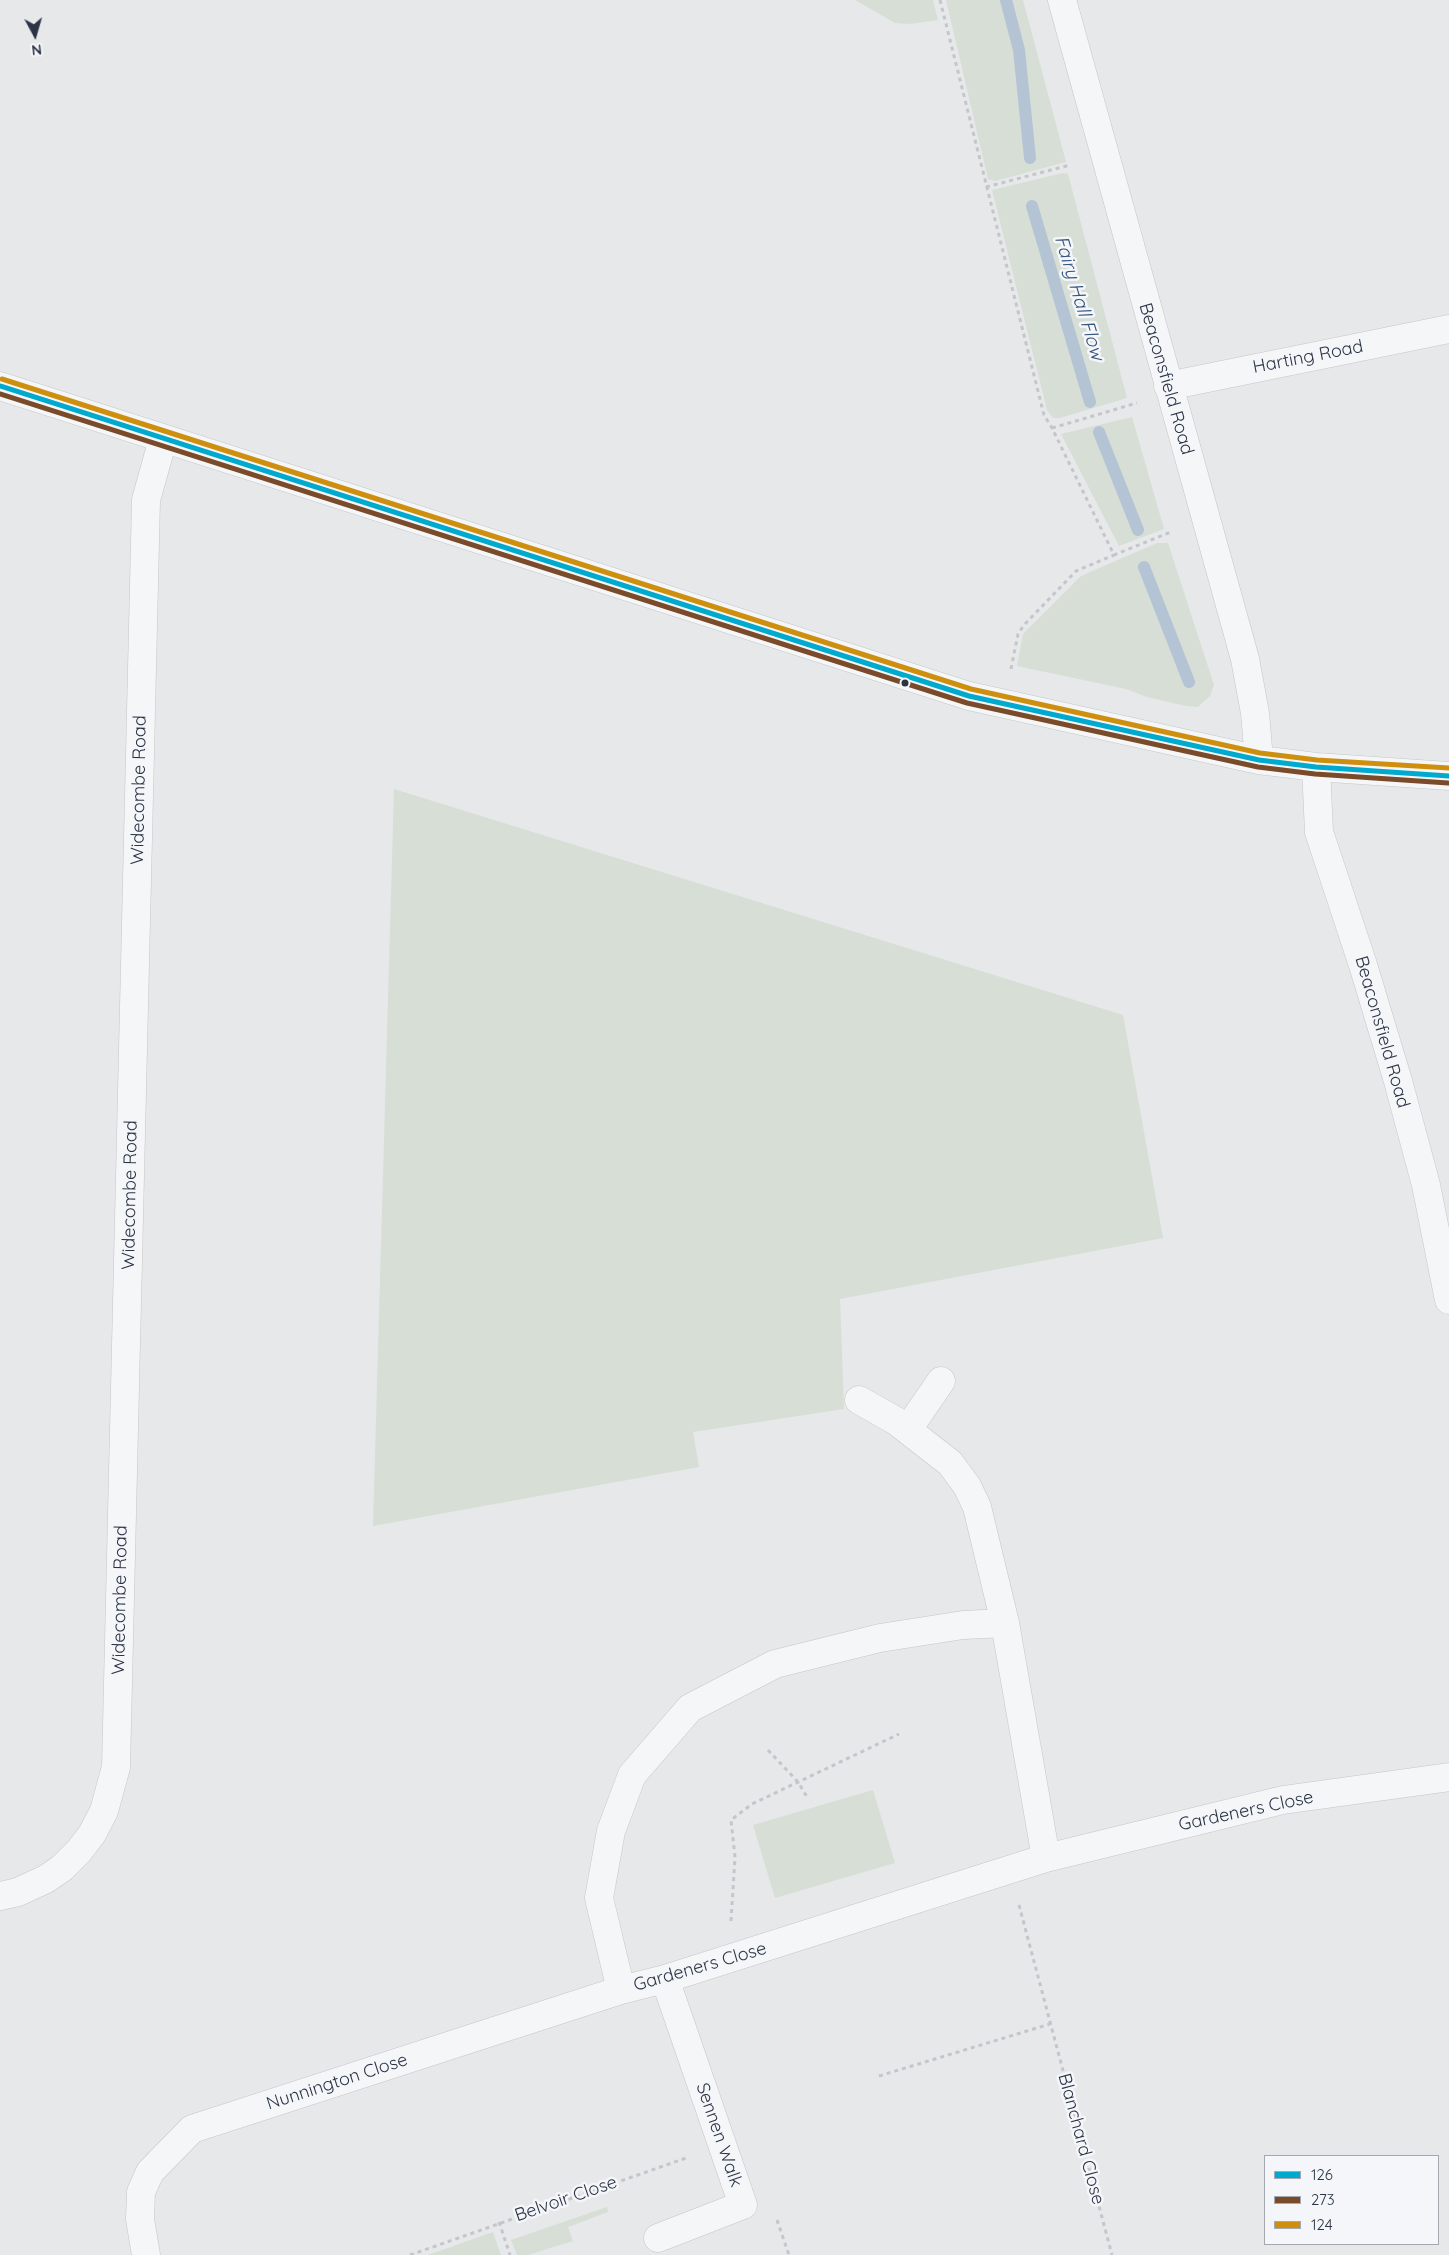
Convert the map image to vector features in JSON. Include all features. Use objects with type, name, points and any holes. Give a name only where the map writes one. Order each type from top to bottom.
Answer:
[{"type":"street","name":"Beaconsfield Road","points":[[1062,0],[1245,659],[1255,713],[1259,760]]},
{"type":"street","name":"Harting Road","points":[[1168,386],[1449,329]]},
{"type":"street","points":[[0,386],[163,440],[969,696],[1259,760],[1316,767],[1449,776]]},
{"type":"street","name":"Widecombe Road","points":[[0,1896],[18,1892],[46,1879],[62,1868],[79,1851],[92,1834],[104,1811],[116,1767],[146,500],[163,440]]},
{"type":"street","name":"Beaconsfield Road","points":[[1316,767],[1319,832],[1363,965],[1398,1081],[1426,1185],[1449,1300]]},
{"type":"street","points":[[908,1429],[941,1381]]},
{"type":"street","points":[[860,1400],[908,1429],[950,1463],[967,1486],[978,1508],[1005,1623],[1046,1858]]},
{"type":"street","name":"Gardeners Close","points":[[1005,1623],[963,1625],[880,1638],[775,1664],[690,1708],[632,1776],[611,1832],[599,1898],[621,1990],[665,1979],[1046,1858],[1283,1800],[1449,1777]]},
{"type":"street","name":"Sennen Walk","points":[[658,2238],[743,2205],[665,1979]]},
{"type":"street","name":"Nunnington Close","points":[[146,2255],[140,2219],[141,2192],[150,2172],[192,2129],[621,1990]]},
{"type":"path","points":[[940,0],[1044,415],[1114,556]]},
{"type":"path","points":[[986,187],[1072,165]]},
{"type":"path","points":[[1052,428],[1142,402]]},
{"type":"path","points":[[1010,673],[1018,634],[1024,625],[1076,571],[1178,529]]},
{"type":"path","points":[[729,1959],[735,1857],[731,1820],[752,1804],[899,1734]]},
{"type":"path","points":[[768,1750],[798,1782],[807,1797]]},
{"type":"path","name":"Blanchard Close","points":[[1010,1870],[1112,2255]]},
{"type":"path","points":[[879,2076],[1050,2024]]},
{"type":"path","name":"Belvoir Close","points":[[410,2255],[499,2222],[723,2145]]},
{"type":"path","points":[[499,2222],[510,2255]]},
{"type":"shaded area","points":[[855,0],[933,0],[938,20],[910,24],[895,23]]},
{"type":"shaded area","points":[[946,0],[1023,0],[1066,162],[995,181],[988,179]]},
{"type":"shaded area","points":[[1063,173],[1068,174],[1127,398],[1060,418],[1053,418],[1047,410],[992,190]]},
{"type":"shaded area","points":[[1132,417],[1164,529],[1119,546],[1061,434]]},
{"type":"shaded area","points":[[1157,543],[1168,543],[1214,685],[1210,696],[1198,707],[1186,706],[1147,697],[1126,689],[1017,666],[1023,634],[1081,576]]},
{"type":"shaded area","points":[[394,789],[1123,1015],[1163,1238],[840,1299],[844,1409],[693,1432],[699,1467],[373,1526]]},
{"type":"shaded area","points":[[873,1790],[895,1863],[775,1898],[753,1825]]},
{"type":"shaded area","points":[[607,2207],[608,2212],[568,2227],[573,2241],[528,2255],[517,2255],[511,2240]]},
{"type":"shaded area","points":[[493,2232],[501,2255],[428,2255]]},
{"type":"waterway","name":"Fairy Hall Flow","points":[[1006,0],[1019,50],[1030,158]]},
{"type":"waterway","name":"Fairy Hall Flow","points":[[1032,206],[1090,402]]},
{"type":"waterway","name":"Fairy Hall Flow","points":[[1099,432],[1138,530]]},
{"type":"waterway","name":"Fairy Hall Flow","points":[[1144,567],[1189,682]]},
{"type":"transit line","name":"124","points":[[2,379],[971,689],[1260,753],[1317,760],[1449,768]]},
{"type":"transit line","name":"126","points":[[0,386],[969,696],[1259,760],[1316,767],[1449,776]]},
{"type":"transit line","name":"273","points":[[0,394],[967,703],[1258,767],[1315,774],[1448,783]]}]
